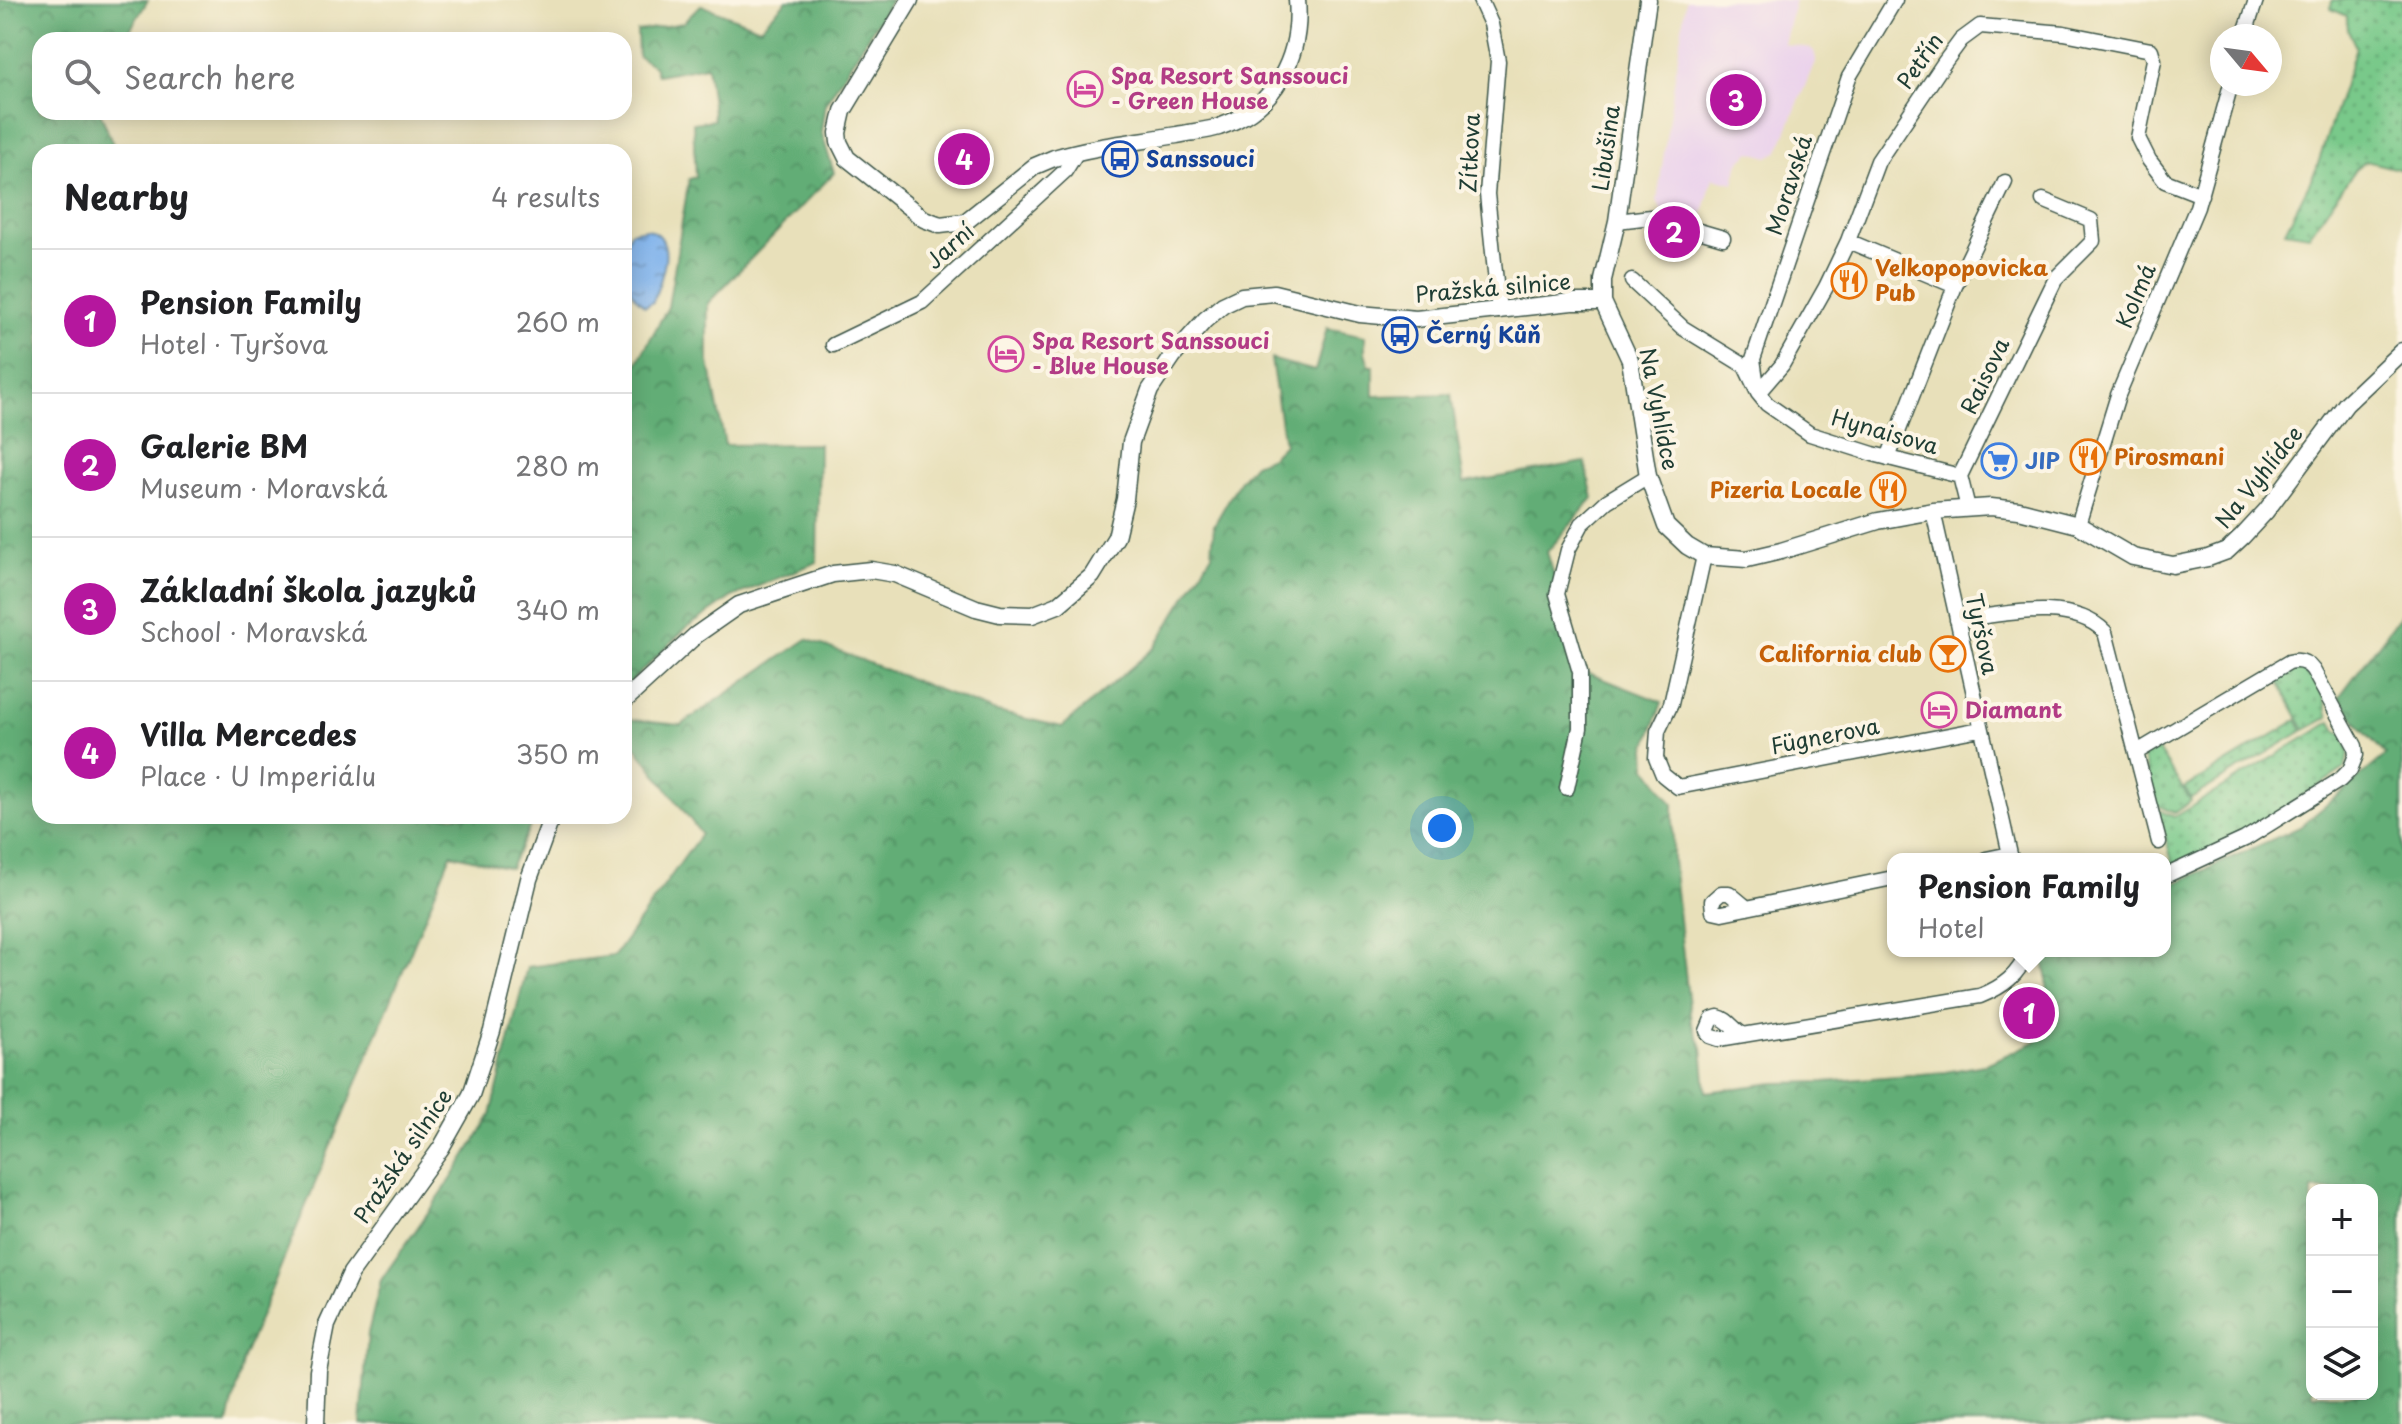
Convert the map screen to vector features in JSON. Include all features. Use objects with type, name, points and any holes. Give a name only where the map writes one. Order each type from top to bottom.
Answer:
[{"type":"street","points":[[910,0],[843,111],[839,142],[847,158],[924,219],[949,225],[971,219],[1035,166],[1077,152],[1218,127],[1254,108],[1272,92],[1288,67],[1298,35],[1297,0]]},
{"type":"street","name":"Zítkova","points":[[1480,0],[1491,24],[1498,61],[1487,194],[1499,311]]},
{"type":"street","name":"Libušina","points":[[1603,302],[1603,280],[1617,221],[1648,0]]},
{"type":"street","name":"Moravská","points":[[1758,393],[1753,359],[1831,125],[1849,77],[1895,0]]},
{"type":"street","points":[[2248,24],[2256,0]]},
{"type":"street","name":"Petřín","points":[[1758,393],[1782,365],[1848,241],[1878,161],[1961,40],[1980,26],[2064,33],[2151,50],[2154,60],[2138,138],[2165,181],[2201,195]]},
{"type":"street","name":"Kolmá","points":[[2078,525],[2118,395],[2201,195],[2228,96]]},
{"type":"street","name":"Jarní","points":[[833,345],[922,302],[1065,171],[1077,152]]},
{"type":"street","points":[[1888,458],[1955,286],[2005,182]]},
{"type":"street","name":"Raisova","points":[[1960,476],[2056,278],[2093,241],[2091,220],[2043,200]]},
{"type":"street","points":[[1617,221],[1651,217],[1723,238]]},
{"type":"street","points":[[1848,241],[1955,286]]},
{"type":"street","name":"Hynaisova","points":[[1632,281],[1683,328],[1745,366],[1767,404],[1810,434],[1960,476],[1968,508]]},
{"type":"street","name":"Pražská silnice","points":[[632,694],[696,635],[739,605],[833,574],[871,570],[895,574],[976,608],[1000,614],[1032,615],[1058,605],[1092,576],[1116,537],[1125,499],[1131,442],[1150,390],[1173,356],[1205,320],[1223,305],[1242,296],[1274,293],[1360,314],[1416,319],[1572,302],[1603,302]]},
{"type":"street","name":"Na Vyhlídce","points":[[1603,302],[1630,360],[1648,476],[1666,526],[1687,546],[1704,556],[1747,559],[1878,521],[1968,508],[2019,510],[2078,525],[2133,557],[2173,565],[2208,558],[2227,551],[2266,511],[2346,404],[2402,351]]},
{"type":"street","points":[[1567,788],[1580,728],[1580,672],[1557,594],[1568,550],[1582,524],[1607,501],[1648,476]]},
{"type":"street","name":"Tyršova","points":[[1933,511],[2009,853]]},
{"type":"street","name":"Fügnerova","points":[[1704,556],[1671,704],[1658,731],[1656,758],[1663,775],[1678,787],[1980,729]]},
{"type":"street","points":[[1957,620],[2051,610],[2097,624],[2105,632],[2159,842]]},
{"type":"street","points":[[2137,752],[2296,660],[2313,670],[2355,746],[2354,763],[2340,780],[2245,839],[2171,873]]},
{"type":"street","name":"Pražská silnice","points":[[316,1424],[318,1371],[327,1325],[351,1273],[441,1148],[471,1095],[492,1031],[529,879],[549,824]]},
{"type":"street","points":[[1747,908],[1887,879]]},
{"type":"street","points":[[1744,1035],[1980,996],[1998,989],[2017,973],[2025,957]]},
{"type":"shaded area","points":[[1686,0],[1795,0],[1784,44],[1810,48],[1816,59],[1778,152],[1768,157],[1751,152],[1739,162],[1734,183],[1713,178],[1699,227],[1664,216],[1657,201]]},
{"type":"green space","points":[[0,0],[148,0],[129,32],[32,32],[32,120],[103,120],[113,144],[32,144],[32,824],[531,824],[510,868],[451,854],[243,1358],[228,1424],[0,1424]]},
{"type":"green space","points":[[787,0],[891,0],[825,104],[821,131],[834,173],[708,303],[708,357],[725,445],[819,444],[817,562],[732,597],[684,630],[632,680],[632,372],[668,307],[689,179],[696,177],[693,123],[714,120],[707,66],[657,75],[654,66],[638,56],[637,31],[683,23],[701,5],[760,28]]},
{"type":"green space","points":[[2332,0],[2402,0],[2402,170],[2366,161],[2356,169],[2309,235],[2285,231],[2316,170],[2356,47],[2348,30],[2347,16],[2331,9]]},
{"type":"green space","points":[[1327,328],[1365,336],[1369,366],[1374,366],[1374,396],[1451,394],[1464,483],[1585,462],[1593,498],[1547,552],[1583,671],[1662,702],[1646,748],[1647,767],[1673,804],[1673,861],[1680,929],[1691,1022],[1702,1047],[1706,1092],[1774,1083],[1945,1072],[1984,1065],[2037,1041],[2044,1032],[2048,1022],[2047,975],[2043,957],[2171,957],[2171,885],[2300,827],[2386,755],[2339,697],[2402,613],[2402,1424],[361,1424],[368,1333],[381,1280],[452,1178],[491,1115],[527,967],[614,956],[701,834],[632,742],[632,720],[681,725],[807,639],[993,711],[1062,727],[1154,648],[1212,554],[1214,525],[1240,480],[1254,464],[1271,457],[1284,444],[1271,359],[1315,371]]},
{"type":"green space","points":[[2296,666],[2318,688],[2329,717],[2305,730],[2275,675]]},
{"type":"green space","points":[[2297,720],[2303,731],[2191,798],[2185,788]]},
{"type":"green space","points":[[2331,722],[2336,731],[2344,734],[2349,753],[2344,769],[2245,833],[2174,868],[2158,810],[2174,817]]},
{"type":"green space","points":[[2156,747],[2191,801],[2174,813],[2155,804],[2143,758],[2145,752]]},
{"type":"water","points":[[646,229],[656,233],[663,240],[665,249],[665,260],[653,302],[645,306],[632,292],[632,232]]},
{"type":"place","name":"Spa Resort Sanssouci - Green House","points":[[1085,89]]},
{"type":"place","name":"Základní škola jazyků","points":[[1736,100]]},
{"type":"place","name":"Villa Mercedes","points":[[964,159]]},
{"type":"place","name":"Sanssouci","points":[[1120,159]]},
{"type":"place","name":"Galerie BM","points":[[1674,232]]},
{"type":"place","name":"Velkopopovicka Pub","points":[[1849,281]]},
{"type":"place","name":"Černý Kůň","points":[[1400,335]]},
{"type":"place","name":"Spa Resort Sanssouci - Blue House","points":[[1006,354]]},
{"type":"place","name":"Pirosmani","points":[[2088,457]]},
{"type":"place","name":"JIP","points":[[1999,461]]},
{"type":"place","name":"Pizeria Locale","points":[[1888,490]]},
{"type":"place","name":"California club","points":[[1948,654]]},
{"type":"place","name":"Diamant","points":[[1939,710]]},
{"type":"place","name":"Pension Family","points":[[2029,1013]]}]
